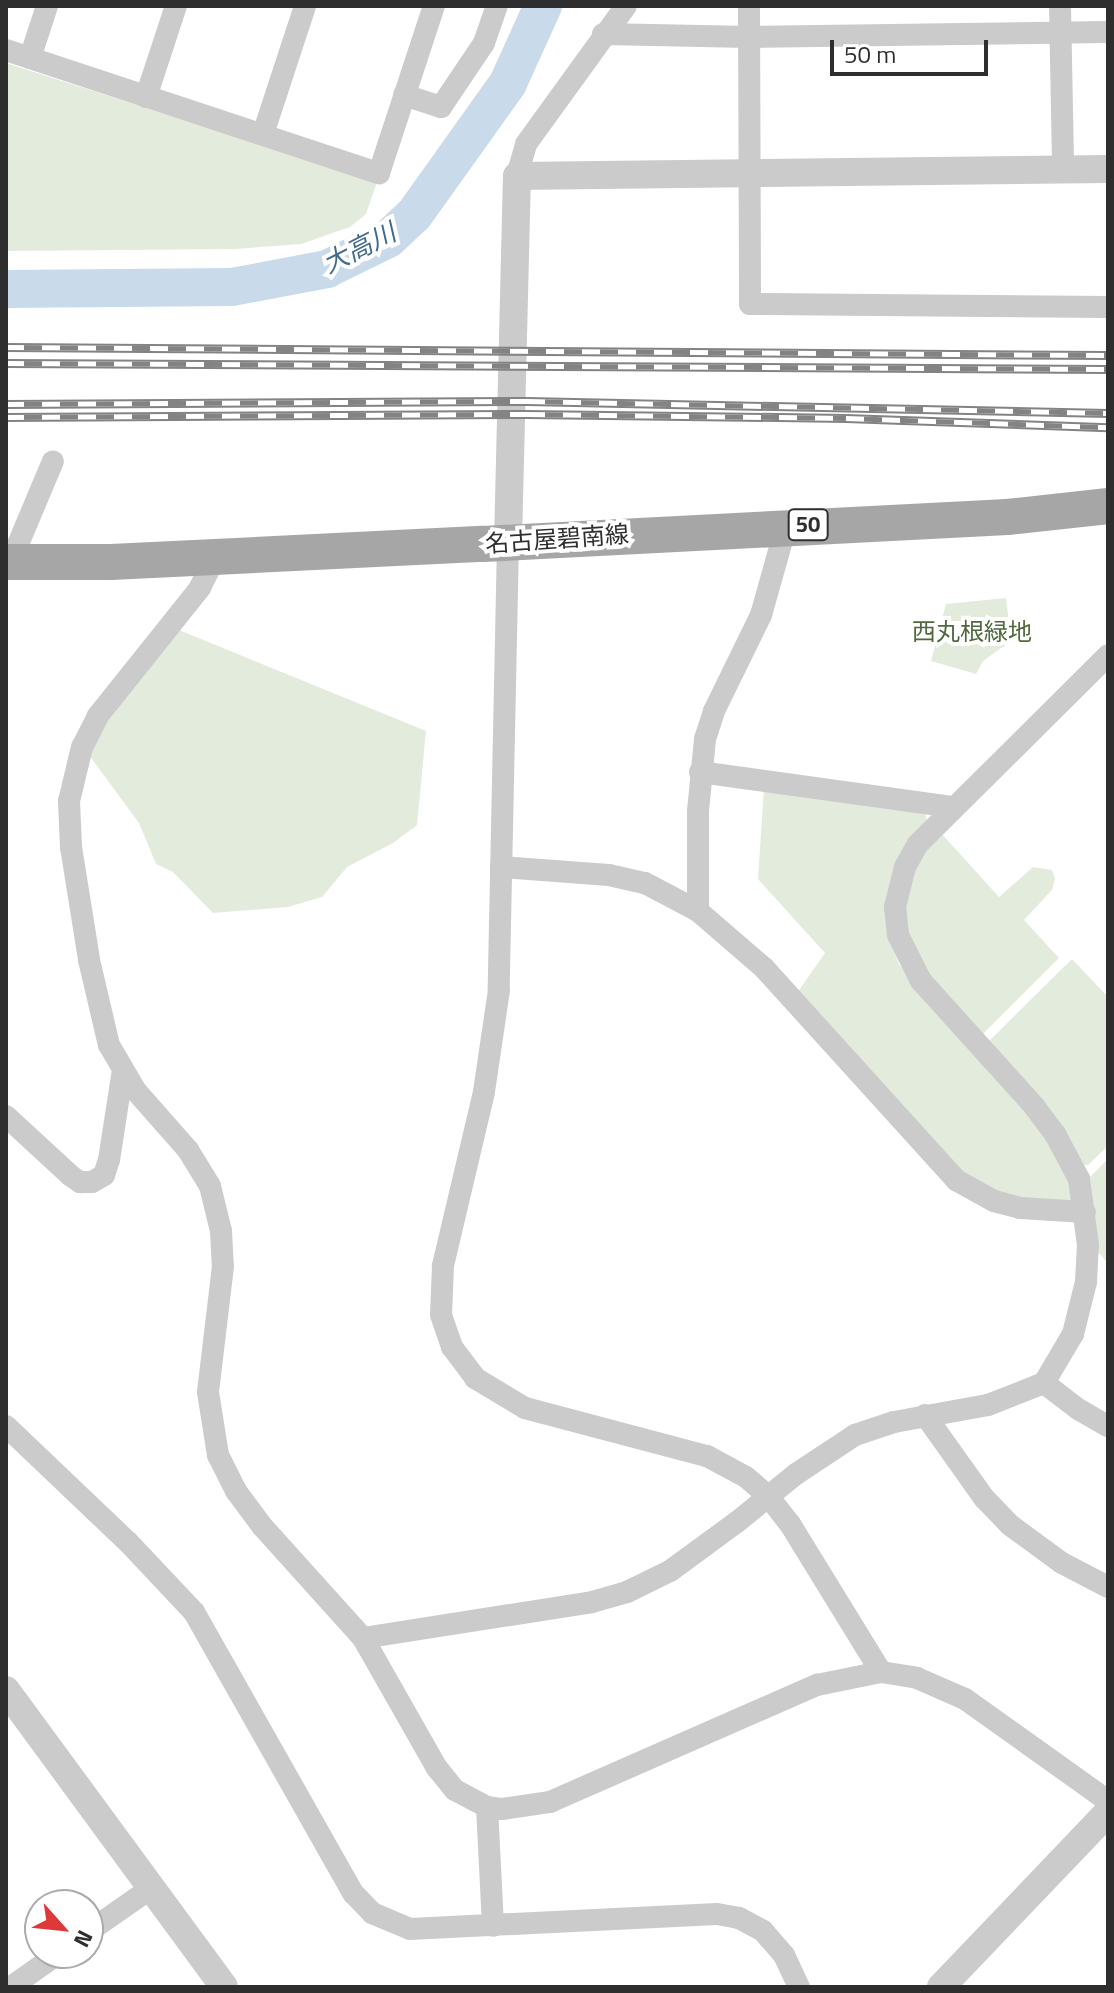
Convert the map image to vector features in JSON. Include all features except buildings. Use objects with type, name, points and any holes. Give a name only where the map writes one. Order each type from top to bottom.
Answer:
[{"type":"main road","name":"名古屋碧南線","points":[[6,560],[111,562],[1007,517],[1108,506]]},
{"type":"street","points":[[30,58],[47,6]]},
{"type":"street","points":[[146,97],[176,6]]},
{"type":"street","points":[[263,134],[305,6]]},
{"type":"street","points":[[6,50],[379,173],[434,6]]},
{"type":"street","points":[[404,95],[441,107],[484,43],[497,6]]},
{"type":"street","points":[[626,6],[526,144],[517,176],[499,990],[494,1040],[439,1295],[441,1315],[452,1347],[475,1378],[525,1408],[707,1456],[746,1477],[768,1496],[790,1524],[881,1672]]},
{"type":"street","points":[[749,6],[752,173],[750,304],[1108,307]]},
{"type":"street","points":[[1060,6],[1063,169]]},
{"type":"street","points":[[603,34],[750,37],[1108,32]]},
{"type":"street","points":[[517,176],[1108,169]]},
{"type":"street","points":[[6,560],[16,549],[53,461]]},
{"type":"street","points":[[698,911],[700,772],[705,739],[714,711],[761,615],[786,526]]},
{"type":"street","points":[[216,556],[200,588],[98,716],[82,747],[69,801],[71,847],[89,960],[109,1045],[136,1091],[188,1150],[210,1186],[221,1231],[223,1266],[208,1392],[218,1455],[236,1491],[262,1526],[363,1638],[437,1768],[455,1790],[487,1807],[517,1809],[550,1802],[817,1685],[881,1672],[917,1678],[965,1699],[1108,1801]]},
{"type":"street","points":[[363,1638],[592,1602],[627,1592],[670,1571],[796,1474],[855,1435],[925,1415],[988,1405],[1044,1383],[1064,1352],[1080,1309],[1088,1245],[1079,1179],[1055,1134],[921,981],[898,935],[895,907],[905,867],[918,844],[1108,655]]},
{"type":"street","points":[[700,772],[952,807]]},
{"type":"street","points":[[501,867],[609,875],[645,883],[698,911],[764,968],[929,1155],[956,1180],[994,1201],[1020,1208],[1085,1212]]},
{"type":"street","points":[[6,1116],[71,1176],[80,1182],[92,1182],[104,1175],[109,1160],[123,1070]]},
{"type":"street","points":[[1044,1383],[1078,1409],[1108,1426]]},
{"type":"street","points":[[925,1415],[984,1498],[1010,1525],[1062,1563],[1108,1587]]},
{"type":"street","points":[[6,1426],[128,1542],[194,1612],[363,1905],[382,1920],[410,1929],[717,1914],[739,1918],[763,1931],[784,1955],[799,1987]]},
{"type":"street","points":[[6,1690],[224,1987]]},
{"type":"street","points":[[487,1807],[493,1926]]},
{"type":"street","points":[[941,1987],[1108,1812]]},
{"type":"street","points":[[104,1921],[151,1888]]},
{"type":"street","points":[[11,1987],[36,1969]]},
{"type":"green space","points":[[6,63],[377,182],[366,214],[350,227],[301,244],[235,249],[6,251]]},
{"type":"green space","name":"西丸根緑地","points":[[1006,598],[1011,641],[983,661],[976,674],[931,661],[946,604]]},
{"type":"green space","points":[[179,630],[426,731],[417,825],[393,843],[347,867],[322,897],[288,907],[213,913],[173,872],[156,864],[139,823],[89,755],[104,726]]},
{"type":"green space","points":[[764,787],[924,810],[927,820],[899,857],[892,873],[888,936],[899,964],[920,993],[1016,1096],[1058,1153],[1076,1199],[1068,1207],[1044,1206],[970,1183],[797,993],[825,953],[758,879]]},
{"type":"green space","points":[[940,832],[999,897],[1033,867],[1052,870],[1055,879],[1052,890],[1024,920],[1059,958],[982,1035],[924,972],[911,947],[904,920],[911,876],[922,853]]},
{"type":"green space","points":[[1072,959],[1108,997],[1108,1146],[1088,1165],[1079,1165],[988,1042]]},
{"type":"green space","points":[[1108,1159],[1108,1263],[1096,1250],[1086,1181]]},
{"type":"waterway","name":"大高川","points":[[6,289],[232,287],[327,269],[388,239],[414,215],[508,83],[543,6]]},
{"type":"railway","points":[[6,347],[1108,355]]},
{"type":"railway","points":[[6,363],[1108,369]]},
{"type":"railway","points":[[6,404],[527,401],[1108,413]]},
{"type":"railway","points":[[6,417],[527,414],[846,418],[1108,427]]}]
